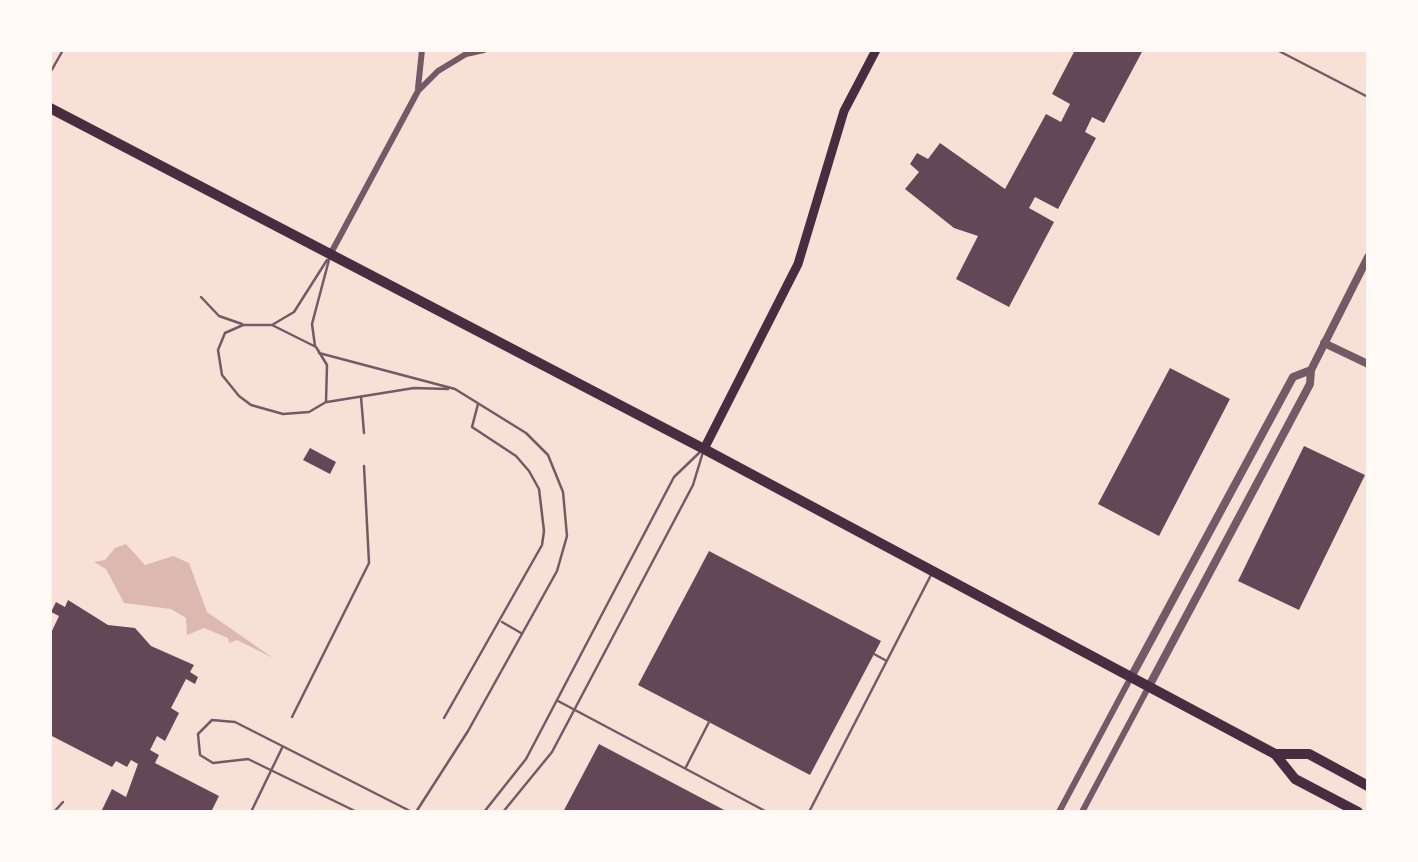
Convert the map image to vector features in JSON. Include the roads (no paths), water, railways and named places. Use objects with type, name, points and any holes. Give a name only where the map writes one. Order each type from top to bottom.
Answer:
[{"type":"main road","points":[[704,448],[798,264],[844,111],[876,50]]},
{"type":"main road","points":[[50,108],[704,448],[1275,754],[1295,779],[1358,812]]},
{"type":"main road","points":[[1275,754],[1309,754],[1368,786]]},
{"type":"street","points":[[418,91],[422,50]]},
{"type":"street","points":[[330,255],[418,91],[438,71],[466,54],[484,50]]},
{"type":"street","points":[[1082,812],[1310,384],[1311,370],[1368,256]]},
{"type":"street","points":[[1324,342],[1368,364]]},
{"type":"street","points":[[1059,812],[1293,377],[1311,370]]},
{"type":"lane","points":[[50,73],[62,50]]},
{"type":"lane","points":[[1277,50],[1368,97]]},
{"type":"lane","points":[[272,326],[294,312],[330,255]]},
{"type":"lane","points":[[326,402],[330,380],[312,324],[330,255]]},
{"type":"lane","points":[[201,298],[219,316],[243,325],[272,326],[316,346]]},
{"type":"lane","points":[[243,325],[225,333],[218,350],[222,375],[251,405],[284,414],[309,412],[326,402],[414,388],[455,389]]},
{"type":"lane","points":[[319,352],[455,389],[526,433],[548,455],[562,492],[567,536],[557,571],[468,731],[413,812],[224,718],[212,720],[198,734],[200,754],[214,763],[248,759],[357,812]]},
{"type":"lane","points":[[361,397],[364,434]]},
{"type":"lane","points":[[444,718],[542,546],[544,509],[539,489],[516,456],[472,427],[478,404]]},
{"type":"lane","points":[[484,812],[526,758],[674,476],[704,448]]},
{"type":"lane","points":[[503,812],[552,752],[693,485],[704,448]]},
{"type":"lane","points":[[292,717],[369,564],[364,466]]},
{"type":"lane","points":[[809,812],[933,572]]},
{"type":"lane","points":[[501,621],[522,634]]},
{"type":"lane","points":[[874,654],[887,661]]},
{"type":"lane","points":[[557,700],[767,812]]},
{"type":"lane","points":[[685,768],[710,722]]},
{"type":"lane","points":[[250,812],[283,746]]},
{"type":"lane","points":[[54,812],[63,802]]}]
